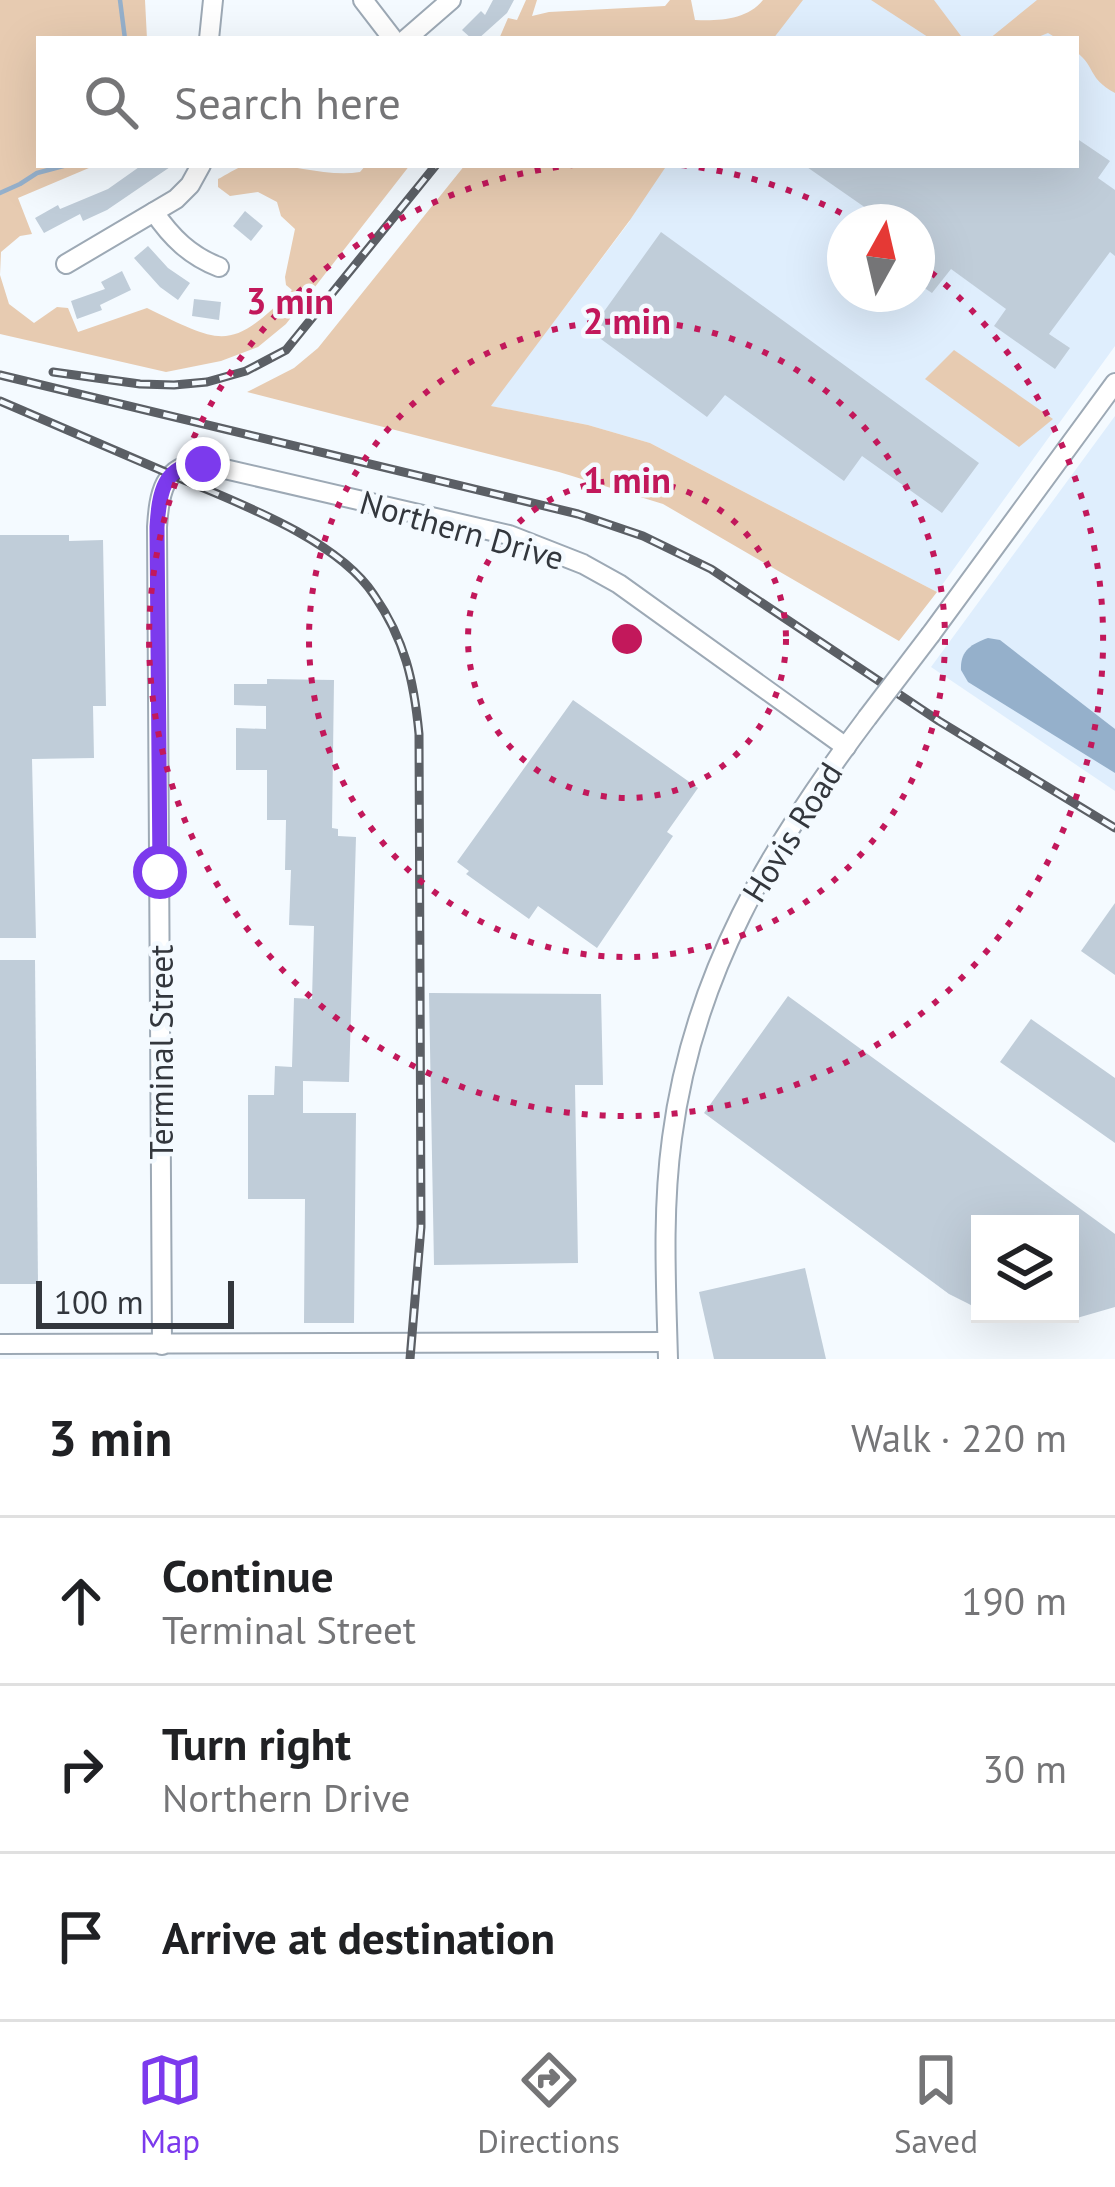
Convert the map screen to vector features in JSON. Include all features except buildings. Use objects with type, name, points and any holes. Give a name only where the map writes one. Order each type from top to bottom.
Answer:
[{"type":"street","points":[[209,36],[213,0]]},
{"type":"street","points":[[363,0],[391,36]]},
{"type":"street","points":[[409,36],[451,0]]},
{"type":"street","points":[[66,264],[176,199],[199,168]]},
{"type":"street","points":[[154,212],[189,252],[219,267]]},
{"type":"street","name":"Hovis Road","points":[[668,1350],[667,1190],[678,1101],[694,1031],[722,950],[769,862],[846,747],[1115,383]]},
{"type":"street","name":"Northern Drive","points":[[171,474],[186,465],[203,464],[546,548],[636,595],[846,747]]},
{"type":"street","name":"Terminal Street","points":[[162,1345],[157,527],[159,498],[171,474]]},
{"type":"street","points":[[0,1344],[668,1350]]},
{"type":"shaded area","points":[[0,0],[145,0],[147,36],[36,36],[36,168],[89,168],[18,198],[32,234],[20,236],[1,252],[0,275]]},
{"type":"shaded area","points":[[526,0],[537,0],[532,16],[691,0],[695,20],[704,20],[741,15],[763,0],[803,0],[775,36],[500,36],[508,18],[517,20]]},
{"type":"shaded area","points":[[787,0],[1115,0],[1115,346],[937,592],[650,443],[490,406],[630,221],[474,168],[1079,168],[1079,36],[760,36]]},
{"type":"shaded area","points":[[871,0],[934,0],[961,36],[926,36]]},
{"type":"shaded area","points":[[1037,0],[1115,0],[1115,93],[1079,55],[1079,36],[993,36]]},
{"type":"shaded area","points":[[239,168],[346,173],[408,168],[286,324],[258,347],[221,361],[166,372],[0,334],[0,275],[9,304],[34,323],[57,307],[68,308],[78,332],[147,308],[209,335],[239,333],[292,290],[285,277],[295,229],[281,216],[277,202],[258,192],[230,196],[218,187],[218,179]]},
{"type":"shaded area","points":[[463,168],[665,168],[491,406],[650,443],[937,592],[899,641],[663,504],[559,472],[247,392],[294,368],[318,348]]},
{"type":"shaded area","points":[[954,350],[1053,419],[1019,447],[925,379]]},
{"type":"shaded area","points":[[1115,416],[1115,791],[931,667]]},
{"type":"water","points":[[988,638],[1000,640],[1115,729],[1115,773],[968,682],[961,670],[962,658]]},
{"type":"waterway","points":[[120,0],[125,36]]},
{"type":"waterway","points":[[0,193],[56,168]]},
{"type":"railway","points":[[53,372],[140,384],[207,382],[246,371],[286,350],[434,168]]},
{"type":"railway","points":[[0,375],[578,514],[643,536],[711,569],[939,721],[1115,828]]},
{"type":"railway","points":[[0,401],[309,538],[357,574],[385,612],[401,645],[419,734],[421,1227],[410,1359]]},
{"type":"route","points":[[160,872],[159,498],[178,468],[203,464]]}]
